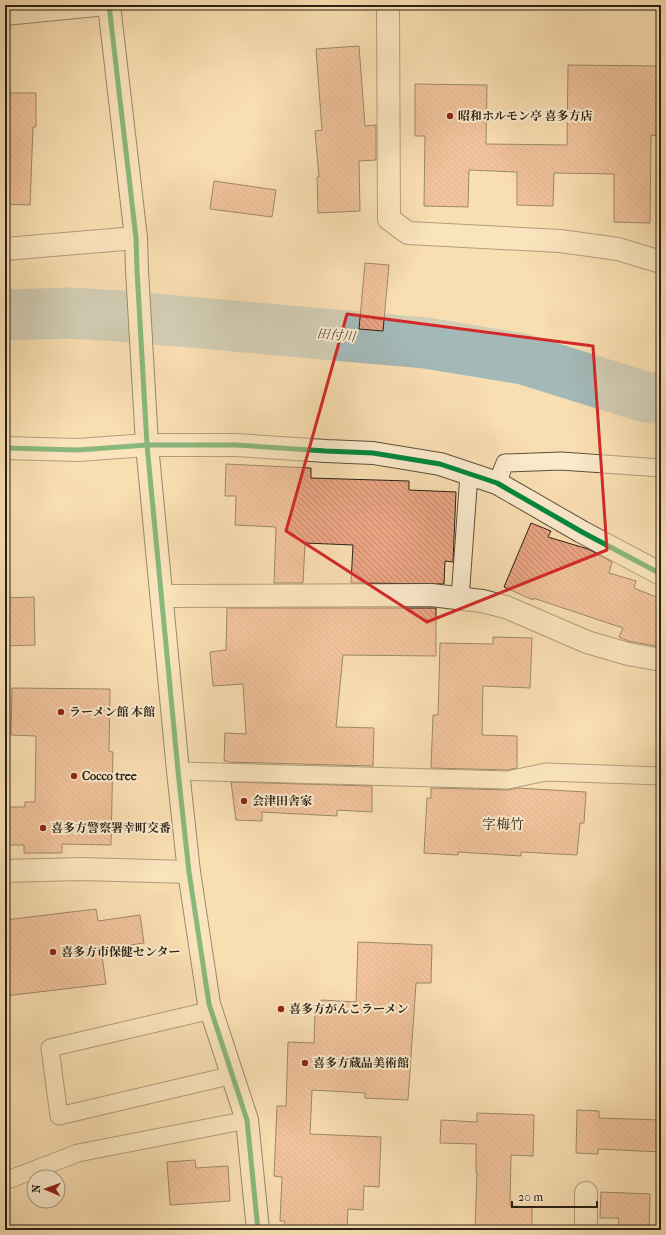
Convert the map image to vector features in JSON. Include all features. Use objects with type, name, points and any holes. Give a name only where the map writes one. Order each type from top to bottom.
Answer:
[{"type":"street","points":[[5,14],[96,5]]},
{"type":"street","points":[[109,5],[136,238],[147,445],[189,872],[209,1004],[247,1120],[258,1230]]},
{"type":"street","points":[[388,5],[389,219],[408,233],[560,241],[618,249],[661,262]]},
{"type":"street","points":[[5,249],[136,238]]},
{"type":"street","points":[[5,448],[78,450],[147,445],[236,445],[373,453],[440,464],[497,483],[582,532],[661,574]]},
{"type":"street","points":[[162,596],[431,596],[482,601],[506,607],[587,642],[628,654],[661,660]]},
{"type":"street","points":[[5,871],[82,869],[189,872]]},
{"type":"street","points":[[586,1193],[586,1230]]},
{"type":"lane","points":[[497,483],[505,463],[562,461],[661,468]]},
{"type":"lane","points":[[460,599],[469,474]]},
{"type":"lane","points":[[178,771],[508,780],[546,772],[661,776]]},
{"type":"lane","points":[[212,1010],[50,1048],[60,1116],[233,1076]]},
{"type":"lane","points":[[5,1181],[78,1153],[247,1120]]},
{"type":"highlighted area","points":[[347,314],[593,346],[607,550],[427,622],[286,531]]},
{"type":"building","points":[[359,46],[365,126],[376,125],[376,160],[359,161],[360,211],[318,213],[317,177],[319,177],[315,131],[322,130],[316,49]]},
{"type":"building","points":[[568,65],[661,66],[661,136],[651,135],[650,223],[614,222],[614,174],[554,173],[553,206],[517,205],[517,172],[469,170],[468,207],[424,206],[425,136],[415,136],[415,84],[487,85],[486,144],[567,145]]},
{"type":"building","points":[[5,93],[36,93],[36,127],[33,127],[30,205],[5,204]]},
{"type":"building","points":[[214,181],[276,190],[272,217],[210,209]]},
{"type":"building","points":[[365,263],[389,265],[383,331],[359,329]]},
{"type":"building","points":[[226,464],[311,468],[311,478],[409,481],[409,490],[456,492],[453,562],[445,561],[444,584],[351,583],[353,545],[305,543],[303,583],[274,583],[276,527],[235,525],[236,496],[225,496]]},
{"type":"building","points":[[531,523],[551,531],[548,537],[588,549],[612,562],[609,573],[636,581],[634,588],[661,599],[661,647],[628,641],[619,637],[623,628],[533,598],[533,600],[504,587]]},
{"type":"building","points":[[34,597],[35,645],[5,646],[5,598]]},
{"type":"building","points":[[227,608],[436,608],[436,656],[343,655],[336,727],[374,728],[373,766],[224,761],[225,733],[246,734],[243,684],[213,686],[210,652],[226,650]]},
{"type":"building","points":[[493,637],[532,638],[530,688],[483,686],[482,735],[517,736],[517,768],[507,770],[431,768],[433,715],[438,715],[440,643],[493,644]]},
{"type":"building","points":[[12,688],[110,689],[109,751],[113,752],[111,845],[62,844],[62,853],[24,853],[24,845],[5,845],[5,807],[25,807],[25,802],[35,802],[36,736],[11,735]]},
{"type":"building","points":[[231,782],[372,786],[372,812],[337,810],[337,816],[262,812],[262,821],[236,820]]},
{"type":"building","points":[[431,788],[508,790],[517,788],[586,792],[584,823],[580,823],[577,855],[521,852],[521,856],[458,852],[458,855],[424,853],[427,798],[431,798]]},
{"type":"building","name":"喜多方市保健センター","points":[[96,909],[98,921],[140,915],[144,943],[101,949],[106,984],[5,996],[5,920]]},
{"type":"building","points":[[358,942],[432,945],[431,983],[416,983],[408,1100],[365,1098],[365,1093],[312,1090],[310,1134],[381,1137],[379,1187],[364,1186],[363,1210],[348,1209],[347,1229],[284,1227],[285,1221],[280,1221],[282,1177],[274,1176],[277,1106],[286,1106],[288,1042],[314,1043],[315,1012],[320,1012],[321,1000],[356,1002]]},
{"type":"building","points":[[577,1110],[599,1111],[599,1118],[661,1120],[661,1152],[598,1149],[598,1154],[576,1153]]},
{"type":"building","points":[[477,1113],[534,1115],[533,1156],[511,1155],[510,1206],[532,1207],[532,1230],[475,1230],[477,1172],[476,1144],[440,1143],[441,1120],[477,1122]]},
{"type":"building","points":[[195,1160],[196,1168],[228,1166],[230,1201],[170,1205],[167,1162]]},
{"type":"building","points":[[601,1192],[650,1194],[649,1230],[618,1230],[619,1218],[600,1218]]},
{"type":"waterway","name":"田付川","points":[[5,315],[69,313],[120,316],[426,343],[523,359],[645,397],[661,399]]},
{"type":"cycle path","points":[[109,5],[136,238],[147,445],[189,872],[209,1004],[247,1120],[258,1230]]},
{"type":"cycle path","points":[[5,448],[78,450],[147,445],[236,445],[373,453],[440,464],[497,483],[582,532],[661,574]]},
{"type":"place","name":"昭和ホルモン亭 喜多方店","points":[[450,116]]},
{"type":"place","name":"ラーメン館 本館","points":[[61,712]]},
{"type":"place","name":"Cocco tree","points":[[74,776]]},
{"type":"place","name":"会津田舎家","points":[[244,801]]},
{"type":"place","name":"喜多方警察署幸町交番","points":[[43,828]]},
{"type":"place","name":"喜多方市保健センター","points":[[53,952]]},
{"type":"place","name":"喜多方がんこラーメン","points":[[281,1009]]},
{"type":"place","name":"喜多方蔵品美術館","points":[[305,1063]]},
{"type":"district","name":"字梅竹","points":[[503,824]]}]
